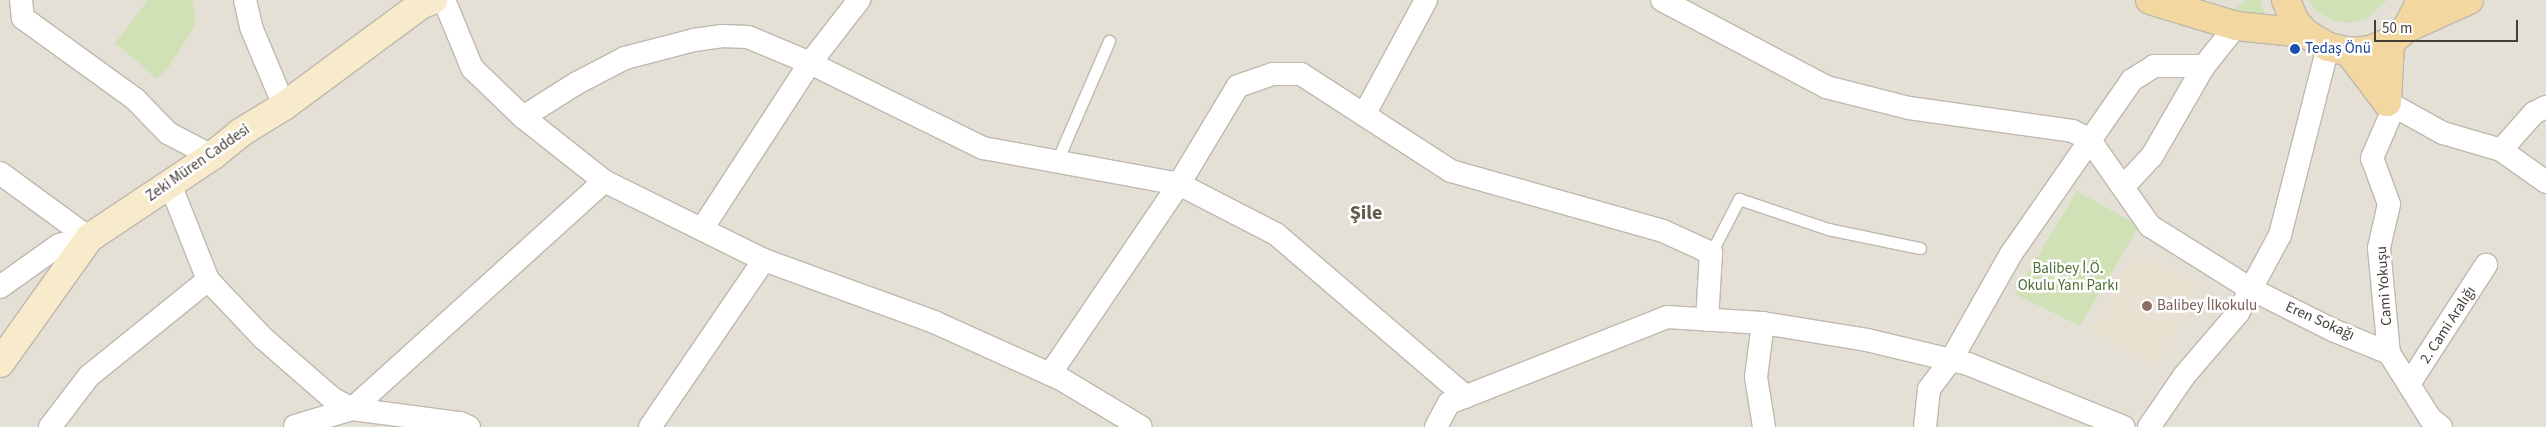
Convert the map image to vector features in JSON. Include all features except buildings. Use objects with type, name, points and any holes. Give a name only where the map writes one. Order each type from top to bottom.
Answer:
[{"type":"main road","points":[[2286,0],[2294,20],[2305,33]]},
{"type":"main road","points":[[2391,104],[2399,35],[2421,0]]},
{"type":"main road","points":[[2338,50],[2370,50],[2469,0]]},
{"type":"main road","points":[[2164,1],[2236,26],[2305,33],[2338,50],[2391,104]]},
{"type":"street","points":[[21,0],[24,18],[135,98],[168,133],[212,156]]},
{"type":"street","points":[[245,0],[251,27],[284,106]]},
{"type":"street","name":"Zeki Müren Caddesi","points":[[0,363],[89,238],[212,156],[240,132],[284,106],[422,4],[432,0]]},
{"type":"street","points":[[444,0],[472,68],[524,117],[604,181],[764,260],[934,322],[1050,374],[1141,427]]},
{"type":"street","points":[[702,229],[810,63],[859,0]]},
{"type":"street","points":[[1365,113],[1426,0]]},
{"type":"street","points":[[1662,0],[1826,87],[1909,108],[2072,132],[2089,139]]},
{"type":"street","points":[[2123,187],[2163,140],[2204,66],[2236,26]]},
{"type":"street","points":[[524,117],[577,83],[625,58],[694,40],[721,36],[748,38],[810,63],[983,148],[1179,184],[1276,234],[1466,397]]},
{"type":"street","points":[[2148,427],[2184,376],[2238,313],[2280,236],[2338,50]]},
{"type":"street","points":[[1925,427],[1929,389],[1951,360],[2011,254],[2089,139],[2143,71],[2169,64],[2204,66]]},
{"type":"street","points":[[1050,374],[1179,184],[1238,86],[1273,74],[1301,74],[1365,113],[1451,171],[1663,231],[1711,253],[1707,320]]},
{"type":"street","points":[[2391,104],[2443,133],[2501,150],[2546,182]]},
{"type":"street","name":"Cami Yokuşu","points":[[2391,104],[2372,158],[2389,204],[2378,248],[2389,353],[2430,418],[2441,427]]},
{"type":"street","points":[[2501,150],[2534,113],[2546,106]]},
{"type":"street","name":"Eren Sokağı","points":[[2089,139],[2150,226],[2250,289],[2335,331],[2389,353]]},
{"type":"street","points":[[0,173],[89,238]]},
{"type":"street","points":[[352,410],[604,181]]},
{"type":"street","points":[[170,184],[208,280],[263,338],[332,398],[352,410]]},
{"type":"street","points":[[0,287],[59,245],[89,238]]},
{"type":"street","points":[[650,427],[764,260]]},
{"type":"street","name":"2. Cami Aralığı","points":[[2409,384],[2486,265]]},
{"type":"street","points":[[50,427],[89,376],[208,280]]},
{"type":"street","points":[[1436,427],[1450,403],[1667,317],[1763,323],[1868,340],[1951,360],[2124,427]]},
{"type":"street","points":[[1763,323],[1756,377],[1764,427]]},
{"type":"street","points":[[296,426],[352,410],[460,423],[469,427]]},
{"type":"lane","points":[[1057,161],[1109,41]]},
{"type":"lane","points":[[1711,253],[1739,199],[1828,229],[1920,248]]},
{"type":"shaded area","points":[[0,0],[2546,0],[2546,427],[0,427]]},
{"type":"shaded area","name":"Balibey İlkokulu","points":[[2135,250],[2202,282],[2157,371],[2091,330]]},
{"type":"green space","points":[[148,0],[193,0],[196,24],[168,68],[157,79],[115,43]]},
{"type":"green space","points":[[2247,0],[2260,0],[2266,18],[2225,15]]},
{"type":"green space","points":[[2308,0],[2387,0],[2367,19],[2350,23],[2332,20],[2316,11]]},
{"type":"green space","name":"Balibey İ.Ö. Okulu Yanı Parkı","points":[[2077,191],[2139,226],[2080,326],[2015,294]]},
{"type":"place","name":"Tedaş Önü","points":[[2295,49]]},
{"type":"place","name":"Balibey İlkokulu","points":[[2147,306]]},
{"type":"district","name":"Şile","points":[[1366,213]]}]
